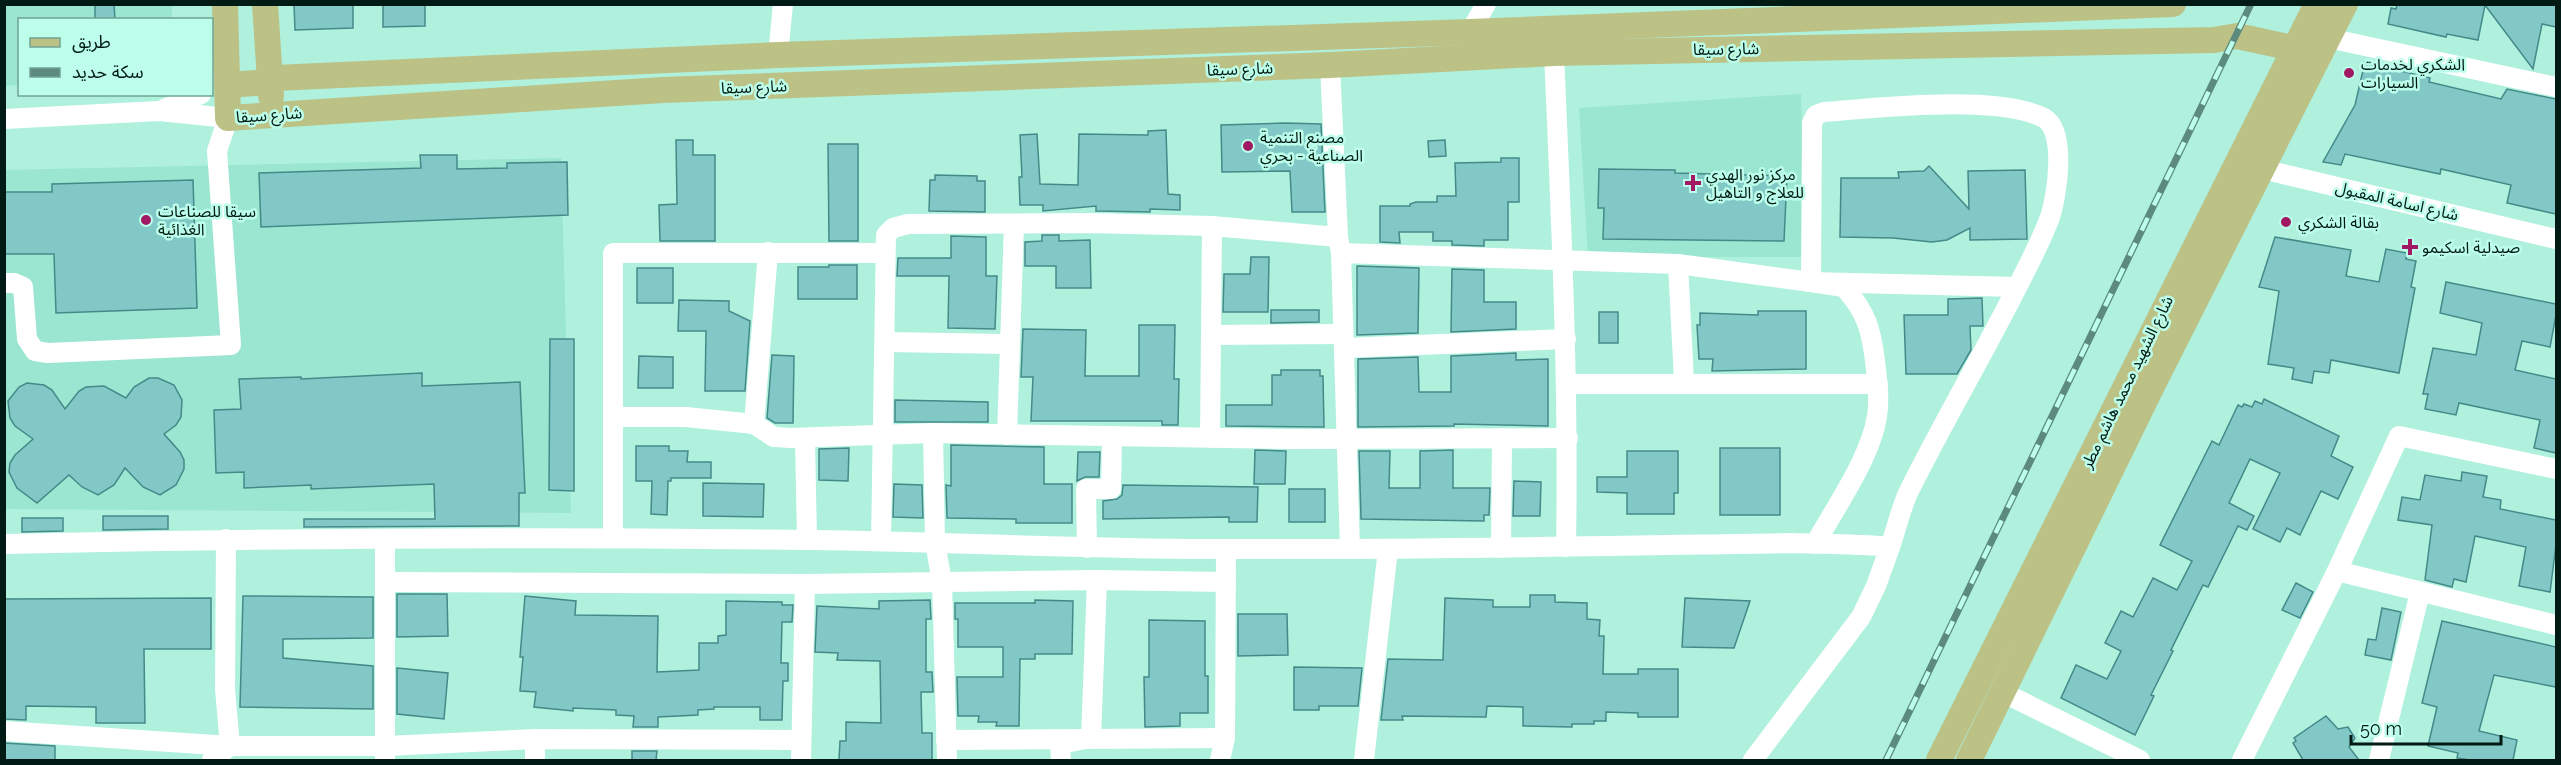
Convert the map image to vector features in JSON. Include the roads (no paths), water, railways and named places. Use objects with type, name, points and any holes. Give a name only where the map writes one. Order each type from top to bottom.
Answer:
[{"type":"main road","points":[[225,4],[219,88],[228,118]]},
{"type":"main road","points":[[265,4],[273,114]]},
{"type":"main road","name":"شارع سيقا","points":[[219,88],[270,82],[275,78],[778,55],[1470,32],[2173,4]]},
{"type":"main road","points":[[2314,5],[2344,6]]},
{"type":"main road","name":"شارع الشهيد محمد هاشم مطر","points":[[1969,760],[2251,164],[2314,5]]},
{"type":"main road","name":"شارع الشهيد محمد هاشم مطر","points":[[1939,760],[2251,164],[2324,46],[2344,6]]},
{"type":"main road","name":"شارع سيقا","points":[[228,118],[663,90],[1330,65],[1554,53],[2190,40],[2237,36],[2295,49],[2324,46]]},
{"type":"street","points":[[778,55],[783,4]]},
{"type":"street","points":[[1470,32],[1486,4]]},
{"type":"street","points":[[2324,46],[2556,87]]},
{"type":"street","points":[[1554,53],[1566,339],[1568,438],[1566,547]]},
{"type":"street","points":[[1330,65],[1344,341],[1350,549]]},
{"type":"street","name":"شارع سيقا","points":[[159,111],[196,96]]},
{"type":"street","points":[[1753,760],[1861,617],[1876,586],[1909,490],[2017,287],[2050,216],[2057,184],[2059,154],[2056,136],[2046,119],[2021,110],[1992,105],[1890,107],[1824,112],[1816,115],[1810,137],[1811,282]]},
{"type":"street","name":"شارع سيقا","points":[[4,119],[159,111],[228,118]]},
{"type":"street","points":[[4,283],[23,287],[27,339],[35,351],[48,354],[231,345],[217,151],[228,118]]},
{"type":"street","name":"شارع اسامة المقبول","points":[[2251,164],[2556,239]]},
{"type":"street","points":[[881,541],[886,235],[893,228],[908,224],[1014,224],[1212,226],[1340,245],[1678,264],[1844,287],[1860,305],[1871,330],[1878,384],[1878,415],[1871,440],[1843,496],[1815,544]]},
{"type":"street","points":[[1008,435],[1014,224]]},
{"type":"street","points":[[1210,438],[1212,226]]},
{"type":"street","points":[[754,424],[768,252]]},
{"type":"street","points":[[613,538],[613,253],[885,253]]},
{"type":"street","points":[[1678,264],[1684,382]]},
{"type":"street","points":[[1811,282],[2017,287]]},
{"type":"street","points":[[1211,335],[1344,341],[1566,339]]},
{"type":"street","points":[[885,342],[1009,344]]},
{"type":"street","points":[[1567,384],[1684,382],[1878,384]]},
{"type":"street","points":[[614,417],[686,417],[754,424],[774,437],[805,438],[881,434],[1347,439],[1568,438]]},
{"type":"street","points":[[933,434],[935,542],[942,582],[946,760]]},
{"type":"street","points":[[2242,760],[2337,571],[2399,436],[2556,469]]},
{"type":"street","points":[[1087,548],[1086,489],[1111,489],[1112,437]]},
{"type":"street","points":[[805,438],[807,540]]},
{"type":"street","points":[[1501,548],[1502,438]]},
{"type":"street","points":[[4,544],[226,539],[613,538],[881,541],[1087,548],[1226,549],[1815,544],[1890,547]]},
{"type":"street","points":[[226,539],[225,689],[230,746]]},
{"type":"street","points":[[385,540],[385,753]]},
{"type":"street","points":[[1220,760],[1226,738],[1226,549]]},
{"type":"street","points":[[1364,760],[1388,549]]},
{"type":"street","points":[[2337,571],[2556,625]]},
{"type":"street","points":[[385,582],[805,584],[1097,580],[1226,582]]},
{"type":"street","points":[[1091,738],[1097,580]]},
{"type":"street","points":[[801,760],[805,584]]},
{"type":"street","points":[[2379,760],[2420,592]]},
{"type":"street","points":[[2002,692],[2140,760]]},
{"type":"street","points":[[4,731],[230,746],[385,753],[535,739],[801,740]]},
{"type":"street","points":[[1061,760],[1060,744],[1091,738]]},
{"type":"street","points":[[946,740],[1226,738]]},
{"type":"street","points":[[535,739],[535,760]]},
{"type":"street","points":[[212,760],[230,746]]},
{"type":"railway","points":[[1886,760],[2251,4]]},
{"type":"place","name":"الشكري لخدمات السيارات","points":[[2349,73]]},
{"type":"place","name":"مصنع التنمية الصناعية - بحري","points":[[1248,146]]},
{"type":"place","name":"مركز نور الهدي للعلاج و التاهيل","points":[[1693,183]]},
{"type":"place","name":"سيقا للصناعات الغذائية","points":[[146,220]]},
{"type":"place","name":"بقالة الشكري","points":[[2286,222]]},
{"type":"place","name":"صيدلية اسكيمو","points":[[2410,247]]}]
